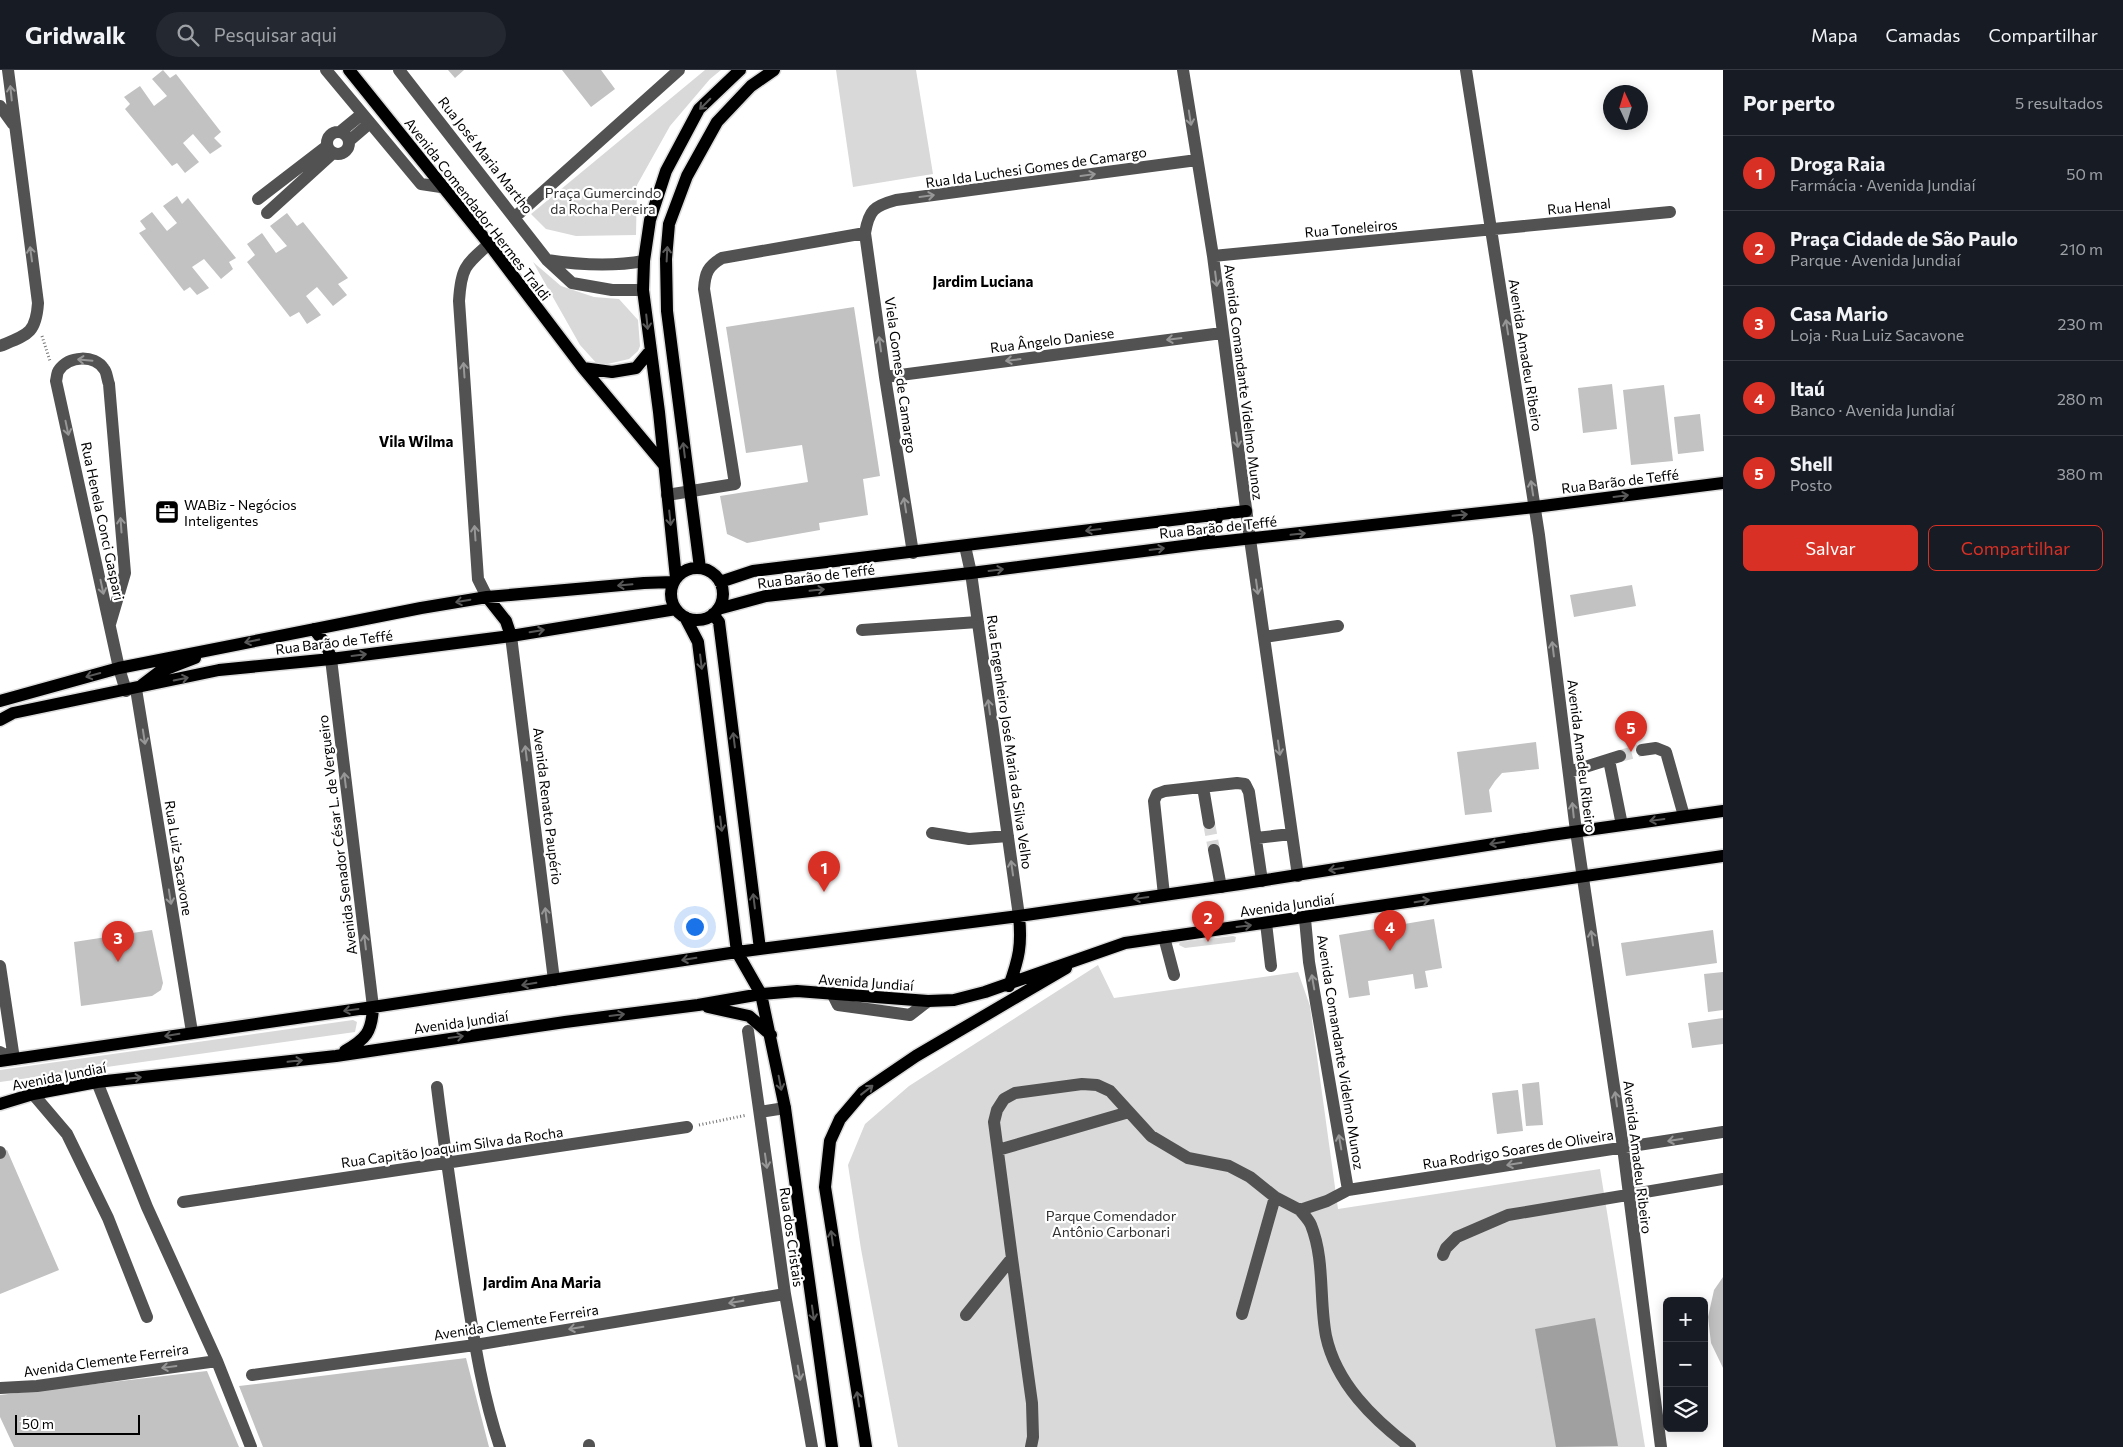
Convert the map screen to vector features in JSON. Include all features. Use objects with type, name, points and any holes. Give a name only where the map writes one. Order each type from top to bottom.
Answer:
[{"type":"main road","name":"Avenida Comendador Hermes Traldi","points":[[349,70],[489,244],[583,368],[664,465]]},
{"type":"main road","points":[[740,70],[699,109],[666,171],[650,220],[644,261],[643,290],[659,412],[675,580],[671,596],[698,642],[737,952],[762,994],[771,1035],[785,1108],[832,1447]]},
{"type":"main road","points":[[700,568],[667,311],[666,259],[669,224],[687,176],[717,122],[751,86],[774,70]]},
{"type":"main road","points":[[583,368],[612,372],[636,368],[650,351]]},
{"type":"main road","name":"Rua Barão de Teffé","points":[[716,611],[766,596],[971,573],[1199,544],[1535,507],[1723,483]]},
{"type":"main road","name":"Rua Barão de Teffé","points":[[720,582],[753,571],[1246,511]]},
{"type":"main road","points":[[1199,544],[1209,534],[1219,514]]},
{"type":"main road","points":[[675,580],[687,570],[700,568],[712,572],[720,582],[722,596],[716,611],[719,622],[760,950]]},
{"type":"main road","name":"Rua Barão de Teffé","points":[[5,700],[119,668],[487,597],[675,580]]},
{"type":"main road","points":[[487,597],[506,621],[511,636]]},
{"type":"main road","points":[[681,613],[700,620],[716,611]]},
{"type":"main road","name":"Rua Barão de Teffé","points":[[0,720],[13,713],[220,670],[331,659],[681,613]]},
{"type":"main road","points":[[314,629],[327,646],[331,659]]},
{"type":"main road","points":[[131,690],[159,672],[193,660],[212,649]]},
{"type":"main road","name":"Avenida Jundiaí","points":[[0,1061],[737,952],[1019,916],[1298,876],[1576,831],[1723,811]]},
{"type":"main road","name":"Avenida Jundiaí","points":[[0,1104],[33,1094],[97,1082],[336,1056],[556,1023],[698,1005],[762,994],[797,992],[928,1002],[954,1000],[985,992],[1089,954],[1125,944],[1723,856]]},
{"type":"main road","points":[[987,1016],[1006,994],[1018,960],[1021,936],[1019,916]]},
{"type":"main road","points":[[866,1447],[825,1187],[830,1141],[840,1119],[863,1092],[916,1056],[987,1016],[1089,954]]},
{"type":"main road","points":[[698,1005],[749,1016],[771,1035]]},
{"type":"main road","points":[[336,1056],[362,1042],[372,1025],[373,1007]]},
{"type":"street","points":[[0,346],[25,336],[36,321],[38,303],[8,70]]},
{"type":"street","points":[[326,70],[422,184],[442,187]]},
{"type":"street","name":"Rua José Maria Martho","points":[[399,70],[548,260],[572,283],[612,290],[643,290]]},
{"type":"street","points":[[515,217],[679,70]]},
{"type":"street","name":"Avenida Comandante Videlmo Munoz","points":[[1183,70],[1213,256],[1246,511],[1298,876]]},
{"type":"street","name":"Avenida Amadeu Ribeiro","points":[[1466,70],[1535,507],[1576,831],[1623,1148],[1661,1447]]},
{"type":"street","points":[[0,106],[14,126]]},
{"type":"street","points":[[345,136],[366,118]]},
{"type":"street","points":[[336,132],[345,136],[350,145],[345,152],[337,155],[330,150],[329,138],[336,132]]},
{"type":"street","points":[[258,200],[330,150]]},
{"type":"street","points":[[267,213],[330,150]]},
{"type":"street","name":"Rua Ida Luchesi Gomes de Camargo","points":[[879,204],[1197,160]]},
{"type":"street","name":"Viela Gomes de Camargo","points":[[879,204],[868,217],[865,233],[885,377],[913,553]]},
{"type":"street","name":"Rua Henal","points":[[1491,230],[1670,212]]},
{"type":"street","name":"Rua Toneleiros","points":[[1213,256],[1491,230]]},
{"type":"street","points":[[667,495],[735,484],[704,289],[705,274],[711,264],[722,258],[865,233]]},
{"type":"street","points":[[487,597],[478,579],[459,301],[460,278],[468,263],[489,244]]},
{"type":"street","points":[[548,260],[578,265],[619,265],[644,261]]},
{"type":"street","name":"Rua Ângelo Daniese","points":[[885,377],[1222,332]]},
{"type":"street","points":[[56,381],[58,370],[67,362],[79,358],[92,360],[104,368],[109,384],[125,573],[110,624]]},
{"type":"street","name":"Rua Henela Conci Gaspari","points":[[56,381],[119,668]]},
{"type":"street","name":"Rua Engenheiro José Maria da Silva Velho","points":[[965,546],[971,573],[1019,916]]},
{"type":"street","points":[[862,630],[978,622]]},
{"type":"street","points":[[1264,637],[1338,626]]},
{"type":"street","name":"Avenida Renato Paupério","points":[[511,636],[554,980]]},
{"type":"street","name":"Avenida Senador César L. de Vergueiro","points":[[331,659],[373,1007]]},
{"type":"street","name":"Rua Luiz Sacavone","points":[[119,668],[131,690],[192,1032]]},
{"type":"street","points":[[1642,750],[1656,748],[1666,752],[1684,816]]},
{"type":"street","points":[[1569,772],[1614,758],[1622,825]]},
{"type":"street","points":[[1164,895],[1154,801],[1158,794],[1165,791],[1237,783],[1245,784],[1249,792],[1262,881]]},
{"type":"street","points":[[1203,786],[1209,823]]},
{"type":"street","points":[[932,833],[969,838],[1008,836]]},
{"type":"street","points":[[1256,838],[1291,834]]},
{"type":"street","points":[[1214,850],[1221,887]]},
{"type":"street","name":"Avenida Comandante Videlmo Munoz","points":[[1305,919],[1309,962],[1348,1190]]},
{"type":"street","points":[[1266,923],[1271,966]]},
{"type":"street","points":[[1164,937],[1174,974]]},
{"type":"street","points":[[0,966],[14,1059]]},
{"type":"street","name":"Rua dos Cristais","points":[[748,1030],[784,1294],[812,1447]]},
{"type":"street","points":[[0,1052],[14,1059]]},
{"type":"street","points":[[97,1082],[147,1207],[217,1360],[251,1447]]},
{"type":"street","points":[[1031,1447],[1033,1437],[1032,1403],[994,1122],[997,1110],[1004,1099],[1015,1093],[1082,1084],[1097,1085],[1110,1092],[1151,1136],[1188,1158],[1229,1166],[1250,1177],[1275,1197],[1300,1210],[1311,1224],[1317,1246],[1326,1337],[1346,1382],[1370,1414],[1410,1447]]},
{"type":"street","points":[[437,1087],[475,1345],[488,1412],[500,1447]]},
{"type":"street","points":[[33,1094],[67,1134],[108,1218],[147,1317]]},
{"type":"street","points":[[760,1112],[785,1108]]},
{"type":"street","points":[[998,1150],[1129,1112]]},
{"type":"street","name":"Rua Capitão Joaquim Silva da Rocha","points":[[183,1202],[687,1128]]},
{"type":"street","name":"Rua Rodrigo Soares de Oliveira","points":[[1300,1210],[1328,1201],[1348,1190],[1723,1132]]},
{"type":"street","points":[[1444,1255],[1446,1248],[1457,1237],[1508,1214],[1628,1196],[1723,1179]]},
{"type":"street","points":[[1242,1314],[1275,1197]]},
{"type":"street","points":[[966,1314],[1012,1258]]},
{"type":"street","name":"Avenida Clemente Ferreira","points":[[252,1375],[475,1345],[784,1294]]},
{"type":"street","name":"Avenida Clemente Ferreira","points":[[0,1388],[37,1386],[217,1360]]},
{"type":"path","points":[[36,321],[56,381]]},
{"type":"path","points":[[687,1128],[760,1112]]},
{"type":"green space","name":"Praça Gumercindo da Rocha Pereira","points":[[705,70],[721,70],[710,79],[670,126],[637,185],[636,235],[576,236],[546,229],[531,214]]},
{"type":"green space","points":[[836,70],[916,70],[933,174],[853,187]]},
{"type":"green space","points":[[533,262],[561,286],[594,297],[619,299],[638,320],[640,346],[638,351],[629,359],[599,366],[580,345]]},
{"type":"green space","points":[[1236,937],[1235,942],[1185,948],[1179,945],[1180,942]]},
{"type":"green space","name":"Parque Comendador Antônio Carbonari","points":[[1098,965],[1114,998],[1298,972],[1310,1006],[1338,1209],[1600,1169],[1645,1447],[898,1447],[861,1249],[848,1165],[865,1124],[909,1086]]},
{"type":"green space","points":[[353,1020],[357,1022],[355,1032],[0,1082],[0,1070]]},
{"type":"shaded area","points":[[1595,1318],[1618,1446],[1556,1447],[1535,1329]]},
{"type":"building","points":[[163,70],[170,78],[176,74],[221,132],[214,138],[222,146],[210,154],[193,134],[183,143],[199,162],[185,173],[177,163],[172,166],[125,109],[130,104],[124,97],[140,86],[154,106],[167,96],[152,79]]},
{"type":"building","points":[[448,70],[464,70],[455,78]]},
{"type":"building","points":[[562,70],[601,70],[615,89],[591,107]]},
{"type":"building","points":[[177,196],[182,204],[188,198],[236,258],[229,262],[233,269],[221,279],[204,259],[192,267],[209,288],[197,295],[190,287],[184,291],[139,233],[146,229],[140,221],[152,212],[167,231],[177,223],[163,206]]},
{"type":"building","points":[[287,213],[297,226],[303,222],[348,278],[338,284],[347,295],[333,306],[317,287],[306,296],[321,315],[307,324],[299,312],[290,317],[247,262],[255,255],[247,244],[262,233],[276,253],[287,246],[270,226]]},
{"type":"building","points":[[854,307],[880,476],[863,479],[868,515],[819,523],[820,530],[747,543],[727,534],[720,496],[808,482],[802,445],[746,453],[726,327]]},
{"type":"building","points":[[1612,384],[1617,429],[1583,433],[1578,388]]},
{"type":"building","points":[[1664,385],[1673,461],[1631,465],[1623,390]]},
{"type":"building","points":[[1700,414],[1704,451],[1678,454],[1674,417]]},
{"type":"building","points":[[1632,585],[1636,606],[1574,617],[1570,595]]},
{"type":"building","points":[[1536,742],[1539,769],[1502,773],[1489,790],[1492,812],[1465,815],[1457,752]]},
{"type":"building","points":[[1434,919],[1442,968],[1425,971],[1428,987],[1415,989],[1413,974],[1368,981],[1370,995],[1349,998],[1339,935]]},
{"type":"building","points":[[152,930],[163,983],[161,990],[152,996],[81,1006],[74,942]]},
{"type":"building","points":[[1713,930],[1717,963],[1626,976],[1621,943]]},
{"type":"building","points":[[1723,972],[1723,1010],[1708,1012],[1704,974]]},
{"type":"building","points":[[1723,1018],[1723,1044],[1692,1048],[1688,1023]]},
{"type":"building","points":[[1539,1082],[1543,1125],[1526,1126],[1522,1084]]},
{"type":"building","points":[[1518,1090],[1523,1131],[1497,1134],[1492,1093]]},
{"type":"building","points":[[7,1150],[59,1270],[0,1294],[0,1153]]},
{"type":"building","points":[[1723,1277],[1723,1368],[1711,1343],[1708,1317],[1714,1290]]},
{"type":"building","points":[[466,1358],[489,1447],[263,1447],[239,1386]]},
{"type":"building","points":[[207,1371],[239,1447],[14,1447],[0,1417],[0,1395]]},
{"type":"tunnel","points":[[1620,756],[1642,750]]},
{"type":"tunnel","points":[[1209,823],[1214,850]]},
{"type":"place","name":"WABiz - Negócios Inteligentes","points":[[167,512]]},
{"type":"place","name":"Shell","points":[[1631,752]]},
{"type":"place","name":"Droga Raia","points":[[824,892]]},
{"type":"place","name":"Praça Cidade de São Paulo","points":[[1208,942]]},
{"type":"place","name":"Itaú","points":[[1390,951]]},
{"type":"place","name":"Casa Mario","points":[[118,962]]},
{"type":"district","name":"Jardim Luciana","points":[[983,281]]},
{"type":"district","name":"Vila Wilma","points":[[416,441]]},
{"type":"district","name":"Jardim Ana Maria","points":[[542,1282]]}]
